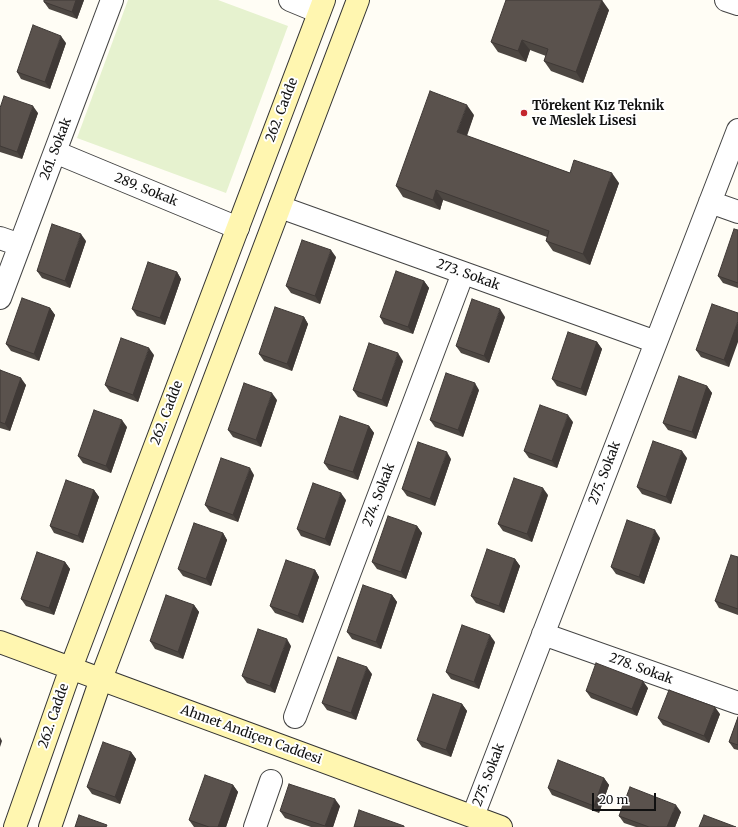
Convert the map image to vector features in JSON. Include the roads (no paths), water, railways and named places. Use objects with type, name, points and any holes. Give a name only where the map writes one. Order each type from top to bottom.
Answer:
[{"type":"street","name":"261. Sokak","points":[[0,298],[10,242],[55,152],[112,0]]},
{"type":"street","points":[[290,0],[322,6]]},
{"type":"street","points":[[25,798],[53,818],[101,679],[358,0]]},
{"type":"street","points":[[726,0],[738,4]]},
{"type":"street","name":"262. Cadde","points":[[15,827],[71,668],[322,6]]},
{"type":"street","name":"275. Sokak","points":[[473,816],[738,130]]},
{"type":"street","name":"289. Sokak","points":[[55,152],[238,228]]},
{"type":"street","points":[[710,202],[738,212]]},
{"type":"street","name":"273. Sokak","points":[[280,206],[656,342]]},
{"type":"street","name":"274. Sokak","points":[[295,717],[464,273]]},
{"type":"street","name":"278. Sokak","points":[[543,634],[738,702]]},
{"type":"street","name":"Ahmet Andiçen Caddesi","points":[[0,642],[501,827]]},
{"type":"street","points":[[255,827],[271,781]]},
{"type":"place","name":"Törekent Kız Teknik ve Meslek Lisesi","points":[[524,113]]}]
